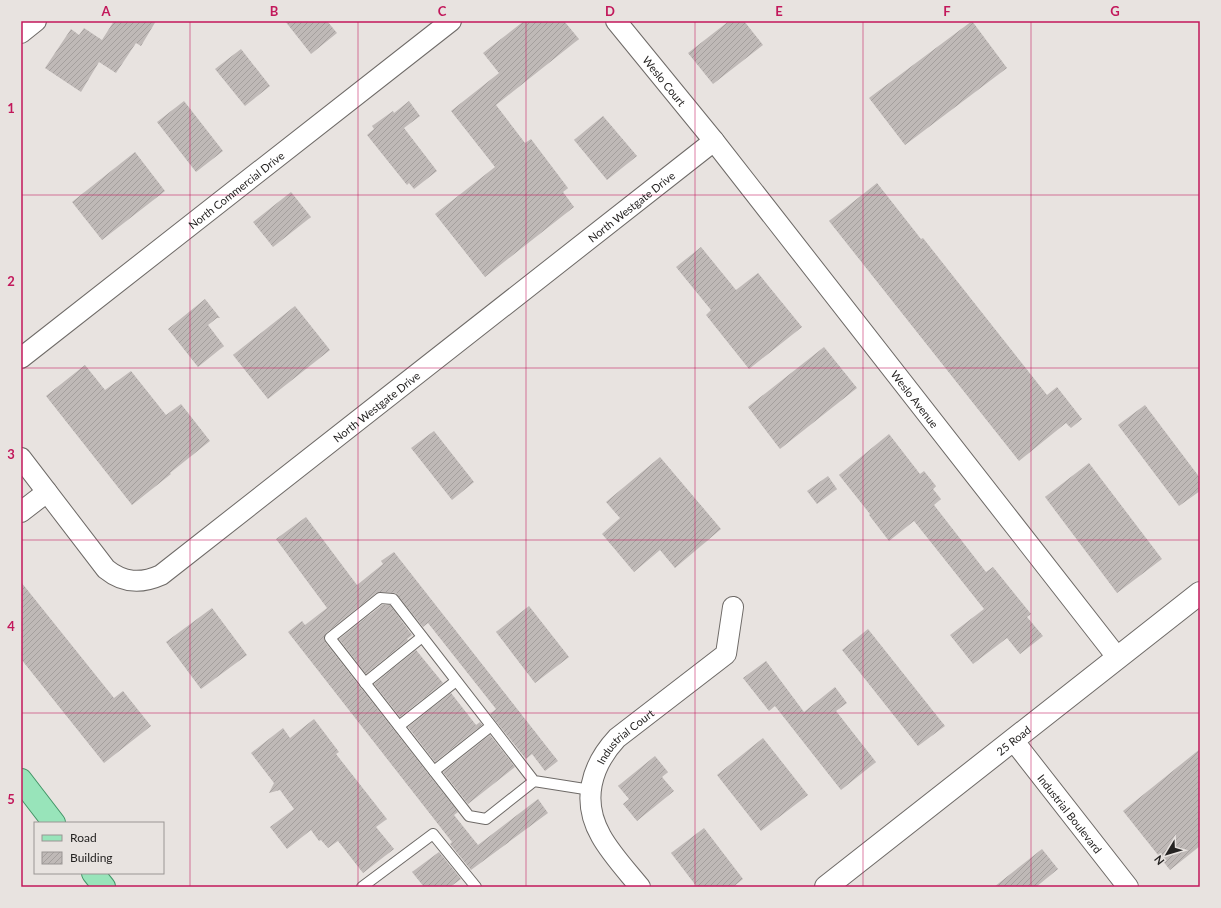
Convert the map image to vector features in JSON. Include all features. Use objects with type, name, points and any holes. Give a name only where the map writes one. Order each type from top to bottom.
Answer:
[{"type":"main road","name":"25 Road","points":[[826,887],[1200,593]]},
{"type":"main road","points":[[21,780],[53,822]]},
{"type":"main road","points":[[94,874],[104,887]]},
{"type":"street","points":[[21,33],[36,21]]},
{"type":"street","name":"North Commercial Drive","points":[[21,358],[450,21]]},
{"type":"street","name":"Weslo Court","points":[[622,23],[714,141]]},
{"type":"street","name":"North Westgate Drive","points":[[47,492],[106,569],[113,575],[130,581],[141,582],[161,575],[714,141]]},
{"type":"street","name":"Weslo Avenue","points":[[714,141],[1117,657]]},
{"type":"street","points":[[21,458],[47,492],[21,512]]},
{"type":"street","name":"Industrial Court","points":[[640,887],[600,836],[595,823],[592,810],[591,790],[597,767],[608,748],[617,738],[726,654],[733,607]]},
{"type":"street","name":"Industrial Boulevard","points":[[1013,740],[1128,887]]},
{"type":"lane","points":[[534,781],[486,819],[469,816],[330,638],[380,598],[393,600],[534,781],[591,790]]},
{"type":"lane","points":[[365,683],[422,638]]},
{"type":"lane","points":[[399,726],[456,681]]},
{"type":"lane","points":[[434,771],[491,726]]},
{"type":"lane","points":[[362,887],[433,834],[476,887]]},
{"type":"building","points":[[114,21],[156,21],[141,46],[136,43],[116,73],[99,62],[81,92],[45,68],[71,29],[79,35],[84,28],[102,40]]},
{"type":"building","points":[[285,21],[327,21],[337,33],[311,54]]},
{"type":"building","points":[[524,21],[564,21],[579,39],[496,105],[525,143],[531,139],[568,188],[563,192],[574,207],[485,277],[435,214],[495,167],[451,111],[499,73],[483,53]]},
{"type":"building","points":[[729,21],[744,21],[763,45],[713,84],[688,53]]},
{"type":"building","points":[[972,21],[1007,68],[905,145],[869,98]]},
{"type":"building","points":[[241,49],[270,86],[245,106],[215,69]]},
{"type":"building","points":[[184,101],[223,151],[196,172],[157,122]]},
{"type":"building","points":[[409,101],[420,116],[404,128],[437,171],[414,189],[409,183],[407,185],[367,135],[374,129],[372,126],[393,111],[394,113]]},
{"type":"building","points":[[603,116],[637,156],[607,180],[574,140]]},
{"type":"building","points":[[135,152],[165,191],[102,240],[72,202]]},
{"type":"building","points":[[877,183],[921,239],[923,238],[1047,395],[1057,387],[1082,419],[1071,428],[1066,423],[1019,461],[829,221]]},
{"type":"building","points":[[291,192],[311,217],[273,247],[253,222]]},
{"type":"building","points":[[701,247],[736,290],[758,273],[802,327],[749,369],[706,315],[711,310],[676,267]]},
{"type":"building","points":[[205,299],[220,318],[217,318],[208,325],[224,346],[198,367],[168,329]]},
{"type":"building","points":[[295,306],[330,350],[268,399],[233,355]]},
{"type":"building","points":[[824,347],[857,388],[780,449],[748,407]]},
{"type":"building","points":[[85,365],[105,390],[131,371],[166,415],[181,404],[210,441],[132,505],[46,396]]},
{"type":"building","points":[[1145,405],[1200,478],[1200,491],[1179,506],[1118,425]]},
{"type":"building","points":[[434,431],[474,482],[452,500],[411,448]]},
{"type":"building","points":[[889,434],[920,474],[924,471],[936,486],[933,489],[941,499],[934,505],[986,572],[993,567],[1031,614],[1027,617],[1043,636],[1020,654],[1007,638],[973,664],[950,635],[984,609],[914,521],[889,541],[839,475]]},
{"type":"building","points":[[660,457],[721,529],[675,568],[660,550],[634,572],[602,534],[620,518],[606,502]]},
{"type":"building","points":[[1089,463],[1162,559],[1117,593],[1045,497]]},
{"type":"building","points":[[828,476],[837,489],[817,504],[807,491]]},
{"type":"building","points":[[306,517],[357,585],[383,564],[381,561],[394,552],[558,761],[545,771],[532,754],[526,759],[490,714],[496,709],[428,623],[423,627],[396,593],[376,593],[326,633],[324,639],[325,642],[458,812],[454,815],[478,845],[538,799],[548,813],[471,870],[450,844],[452,842],[288,632],[302,621],[305,625],[327,608],[276,539]]},
{"type":"building","points":[[21,582],[114,698],[123,691],[151,726],[104,763],[21,659]]},
{"type":"building","points":[[382,605],[390,605],[412,635],[407,639],[408,640],[366,674],[339,639]]},
{"type":"building","points":[[529,606],[569,657],[535,683],[496,632]]},
{"type":"building","points":[[212,608],[247,655],[201,689],[166,642]]},
{"type":"building","points":[[868,629],[945,726],[918,746],[842,650]]},
{"type":"building","points":[[416,650],[443,683],[400,717],[374,684]]},
{"type":"building","points":[[766,661],[804,712],[835,687],[847,703],[836,711],[876,762],[841,790],[775,706],[769,711],[743,678]]},
{"type":"building","points":[[451,693],[476,725],[480,722],[482,725],[435,762],[408,727]]},
{"type":"building","points":[[314,719],[339,752],[336,754],[387,819],[376,827],[394,849],[363,873],[338,841],[328,848],[321,840],[319,841],[311,830],[287,849],[270,827],[294,809],[280,790],[269,793],[274,783],[251,753],[283,728],[290,738]]},
{"type":"building","points":[[490,735],[515,767],[468,804],[443,772]]},
{"type":"building","points":[[763,738],[808,795],[761,831],[717,775]]},
{"type":"building","points":[[1200,749],[1200,846],[1170,870],[1123,811]]},
{"type":"building","points":[[655,756],[668,772],[662,777],[674,791],[637,821],[623,804],[629,799],[618,786]]},
{"type":"building","points":[[704,828],[743,879],[733,887],[697,887],[671,853]]},
{"type":"building","points":[[1042,849],[1058,869],[1036,887],[994,887]]},
{"type":"building","points":[[439,852],[461,879],[450,887],[424,887],[412,872]]}]
